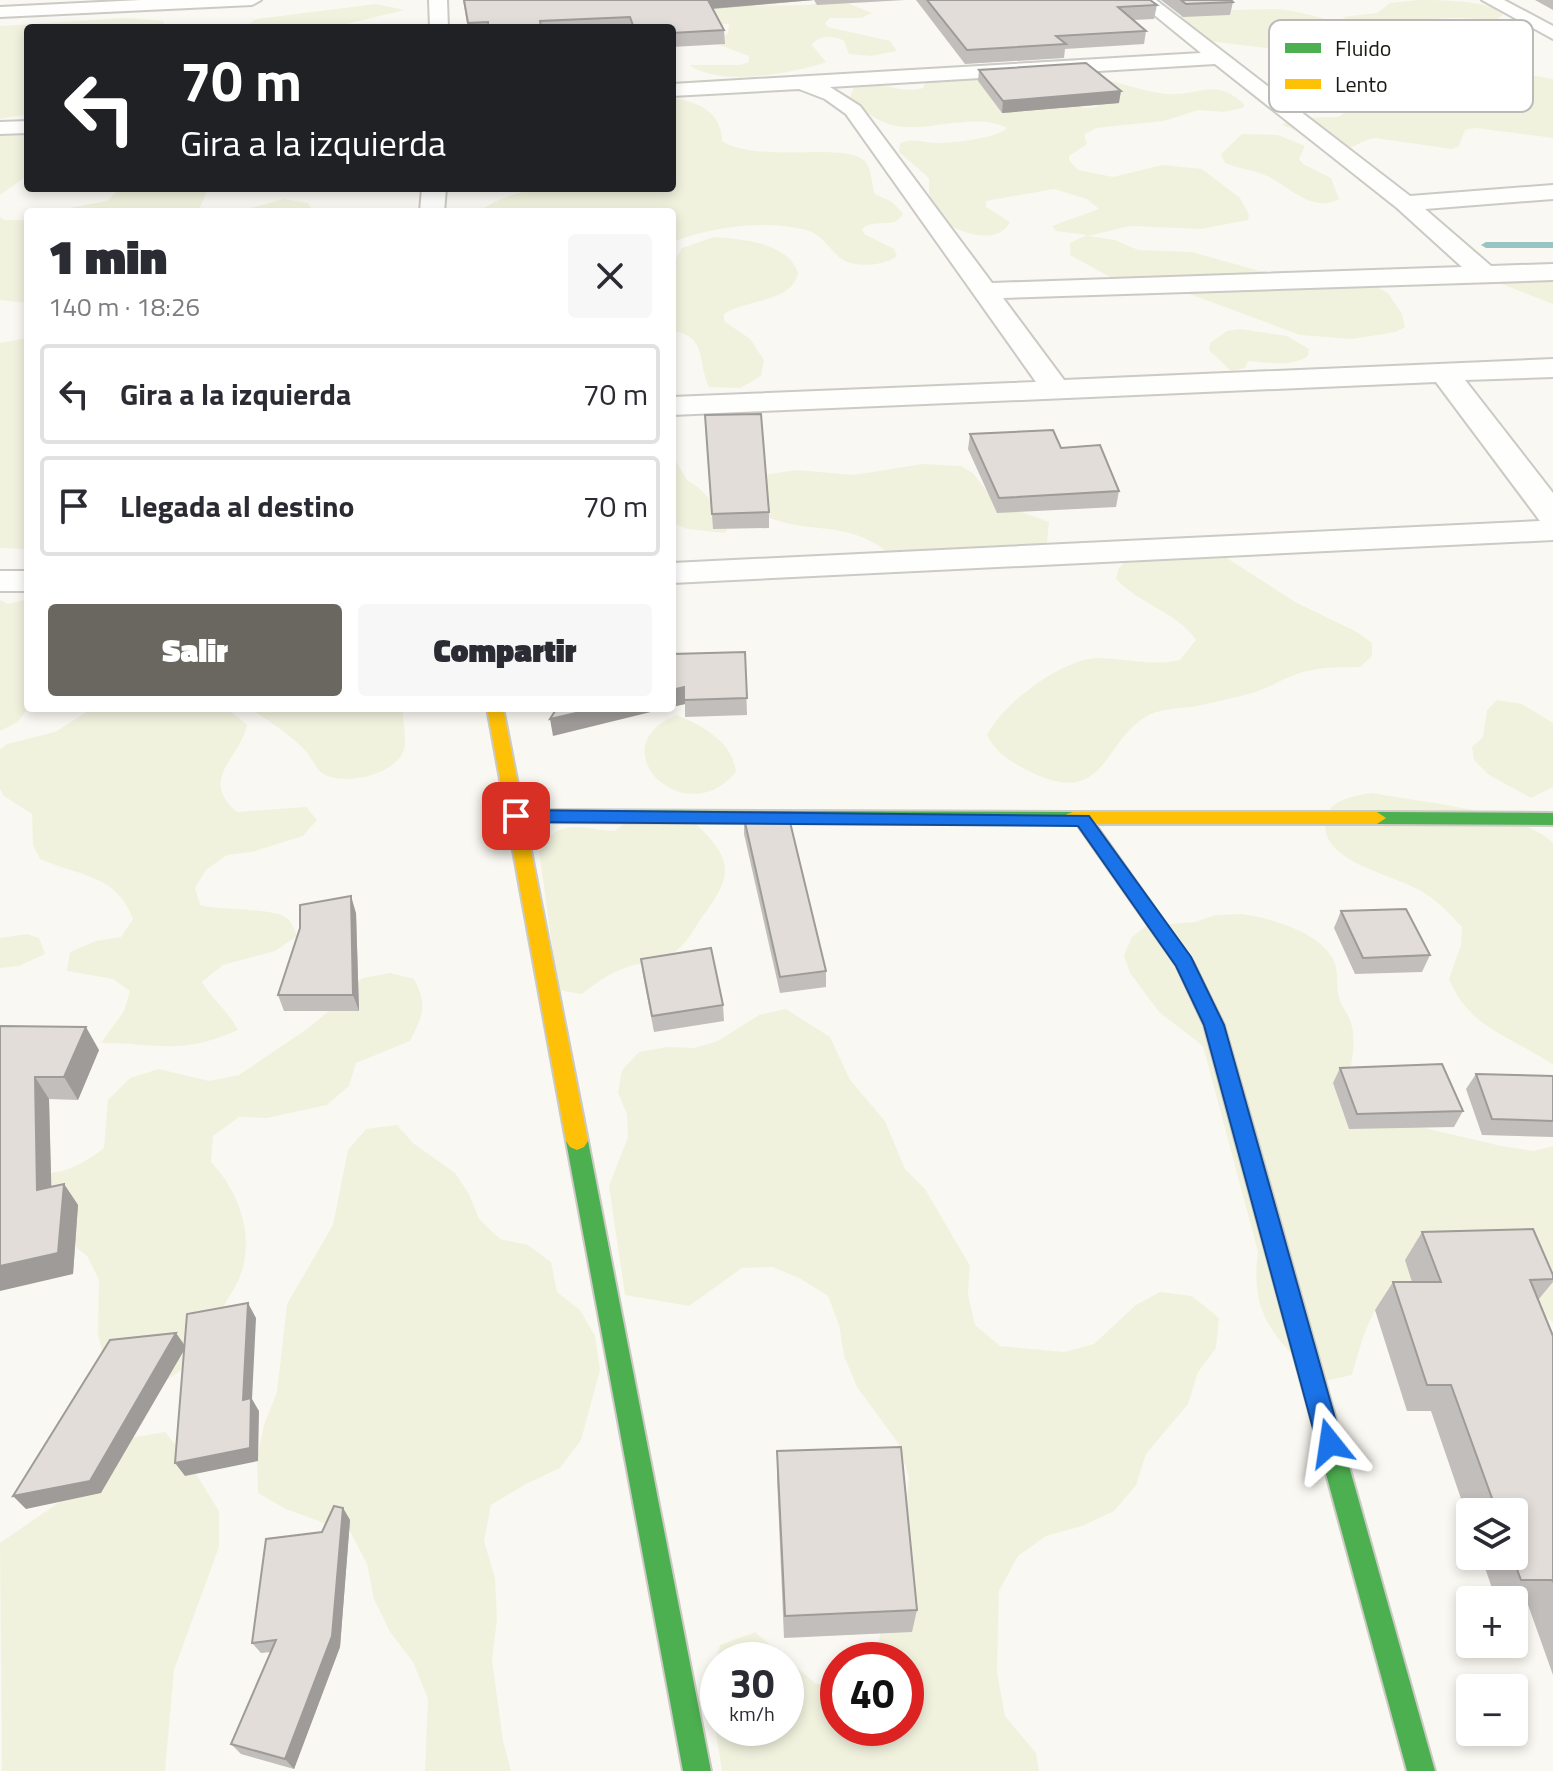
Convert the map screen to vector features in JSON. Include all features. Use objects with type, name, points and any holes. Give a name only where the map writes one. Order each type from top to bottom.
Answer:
[{"type":"street","points":[[0,12],[252,0]]},
{"type":"street","points":[[438,0],[439,24]]},
{"type":"street","points":[[1145,0],[1269,96]]},
{"type":"street","points":[[1491,0],[1529,20]]},
{"type":"street","points":[[1533,22],[1553,33]]},
{"type":"street","points":[[676,90],[1220,58]]},
{"type":"street","points":[[803,83],[832,95],[853,110],[1056,389]]},
{"type":"street","points":[[1289,112],[1405,203],[1486,275]]},
{"type":"street","points":[[0,128],[24,127]]},
{"type":"street","points":[[1405,203],[1553,192]]},
{"type":"street","points":[[987,291],[1553,272]]},
{"type":"street","points":[[676,406],[1553,368]]},
{"type":"street","points":[[1444,373],[1553,515]]},
{"type":"street","points":[[676,573],[1553,530]]},
{"type":"street","points":[[0,581],[24,581]]},
{"type":"street","points":[[496,712],[697,1771]]},
{"type":"street","points":[[516,816],[1553,819]]},
{"type":"street","points":[[1083,820],[1184,962],[1214,1025],[1421,1771]]},
{"type":"green space","points":[[830,0],[843,1],[872,13],[862,18],[830,18],[825,23],[828,27],[890,41],[897,51],[871,56],[849,54],[844,41],[826,37],[812,45],[826,62],[776,74],[719,76],[689,65],[740,65],[749,62],[749,56],[714,43],[728,33],[729,24],[636,24],[729,6],[809,5]]},
{"type":"green space","points":[[1418,0],[1476,3],[1503,14],[1497,20],[1350,20],[1342,17],[1377,13],[1390,3]]},
{"type":"green space","points":[[376,4],[405,10],[346,24],[249,24],[256,19]]},
{"type":"green space","points":[[1276,9],[1328,20],[1269,20],[1269,48],[1208,41],[1176,17],[1201,11]]},
{"type":"green space","points":[[127,18],[163,21],[164,24],[32,24]]},
{"type":"green space","points":[[24,24],[24,115],[0,119],[0,26]]},
{"type":"green space","points":[[958,66],[1081,107],[1093,108],[1105,102],[1101,79],[1159,93],[1180,94],[1215,89],[1233,96],[1244,104],[1243,108],[1224,112],[1198,110],[1164,121],[1096,128],[1084,135],[1087,144],[1069,156],[1069,160],[1078,170],[1113,177],[1162,165],[1202,169],[1240,198],[1249,215],[1248,220],[1201,229],[1130,226],[1088,236],[1115,240],[1138,250],[1192,252],[1260,271],[1368,282],[1388,293],[1402,314],[1405,327],[1396,332],[1352,339],[1300,335],[1184,292],[1110,277],[1070,255],[1070,243],[1087,235],[1056,231],[1052,226],[1099,209],[1087,199],[1054,189],[986,201],[986,207],[1010,222],[997,234],[979,235],[945,223],[929,196],[929,178],[899,152],[900,143],[964,141],[995,135],[1007,128],[980,122],[920,127],[892,125],[874,117],[849,99],[856,82],[899,89],[923,88],[929,71]]},
{"type":"green space","points":[[1533,75],[1553,79],[1553,138],[1475,128],[1465,130],[1459,146],[1452,149],[1375,138],[1344,149],[1282,125],[1291,118],[1338,117],[1346,112],[1533,112]]},
{"type":"green space","points":[[676,99],[699,105],[713,115],[718,122],[722,141],[738,148],[843,153],[858,157],[869,168],[875,194],[892,202],[903,213],[890,223],[873,224],[862,229],[864,234],[894,249],[897,256],[877,264],[860,265],[839,257],[811,232],[790,227],[738,226],[676,241],[676,208],[485,208],[521,193],[676,192]]},
{"type":"green space","points":[[24,121],[24,178],[0,195],[0,130]]},
{"type":"green space","points":[[1242,134],[1278,135],[1305,146],[1299,159],[1331,178],[1339,199],[1329,203],[1311,201],[1264,175],[1225,163],[1221,154]]},
{"type":"green space","points":[[117,192],[206,192],[200,208],[69,208],[107,201]]},
{"type":"green space","points":[[284,199],[308,203],[311,208],[251,208]]},
{"type":"green space","points":[[0,217],[24,220],[24,303],[0,300]]},
{"type":"green space","points":[[714,237],[750,241],[784,255],[798,273],[787,290],[724,314],[724,321],[750,339],[764,360],[761,376],[740,388],[709,387],[696,344],[691,338],[676,332],[676,259],[682,248]]},
{"type":"green space","points":[[1497,265],[1527,267],[1553,280],[1553,304],[1494,281],[1488,269]]},
{"type":"green space","points":[[1240,329],[1287,336],[1309,349],[1308,356],[1287,363],[1248,361],[1245,368],[1231,371],[1209,350],[1210,343],[1227,331]]},
{"type":"green space","points":[[24,339],[24,549],[0,548],[0,343]]},
{"type":"green space","points":[[676,462],[687,480],[732,522],[725,533],[687,529],[676,524]]},
{"type":"green space","points":[[923,464],[961,466],[973,473],[989,494],[1016,510],[1049,522],[1047,543],[1034,550],[891,555],[859,536],[795,525],[761,514],[763,475],[797,470],[853,475]]},
{"type":"green space","points":[[1216,551],[1297,603],[1357,632],[1372,643],[1372,656],[1360,667],[1310,670],[1246,695],[1149,715],[1134,726],[1090,777],[1076,782],[1057,782],[1033,773],[995,748],[987,735],[995,722],[1021,696],[1053,673],[1086,659],[1180,660],[1196,640],[1179,622],[1125,588],[1116,579],[1119,568],[1128,559]]},
{"type":"green space","points":[[0,600],[8,604],[24,600],[25,712],[18,722],[0,731]]},
{"type":"green space","points":[[1497,700],[1522,704],[1553,723],[1553,787],[1531,798],[1489,775],[1474,760],[1472,747],[1483,737],[1487,710]]},
{"type":"green space","points":[[87,712],[232,712],[247,725],[221,779],[226,800],[237,812],[306,807],[317,820],[303,836],[252,852],[227,855],[206,870],[195,888],[200,905],[282,915],[291,922],[297,936],[275,951],[223,965],[202,982],[238,1030],[184,1046],[101,1043],[124,1011],[130,991],[113,979],[67,971],[70,952],[96,941],[121,937],[133,919],[126,904],[107,885],[40,859],[33,845],[32,814],[4,796],[0,789],[0,749],[7,744],[55,732]]},
{"type":"green space","points":[[255,712],[402,712],[404,750],[399,759],[380,772],[355,778],[331,777],[322,773],[306,751]]},
{"type":"green space","points":[[677,715],[715,736],[734,761],[736,772],[715,789],[694,794],[673,790],[657,779],[647,763],[645,746],[654,729]]},
{"type":"green space","points":[[1372,793],[1493,815],[1537,832],[1553,843],[1553,1065],[1480,1021],[1458,996],[1449,979],[1461,945],[1462,927],[1436,901],[1413,887],[1362,866],[1333,846],[1326,834],[1329,811],[1344,799]]},
{"type":"green space","points":[[631,818],[693,821],[723,858],[724,879],[719,891],[688,938],[672,954],[619,970],[582,994],[558,990],[539,850],[555,832],[563,829],[582,827],[615,831]]},
{"type":"green space","points":[[1241,914],[1279,923],[1305,934],[1326,949],[1333,959],[1341,1004],[1353,1031],[1348,1084],[1412,1125],[1534,1151],[1553,1146],[1553,1322],[1536,1311],[1509,1301],[1444,1283],[1416,1280],[1395,1288],[1377,1308],[1364,1335],[1352,1375],[1320,1382],[1279,1340],[1262,1311],[1256,1275],[1258,1252],[1203,1046],[1159,1012],[1130,973],[1124,955],[1132,937],[1146,926]]},
{"type":"green space","points":[[27,934],[39,938],[45,954],[19,966],[0,968],[0,938]]},
{"type":"green space","points":[[390,973],[414,979],[421,996],[421,1017],[410,1041],[356,1063],[349,1086],[327,1105],[267,1118],[239,1117],[213,1136],[211,1162],[237,1202],[246,1249],[238,1281],[198,1354],[157,1387],[105,1362],[98,1335],[99,1280],[87,1256],[68,1241],[0,1169],[44,1173],[77,1165],[104,1148],[108,1100],[130,1078],[159,1069],[209,1081],[239,1075],[307,1029],[329,1011],[340,993],[363,978]]},
{"type":"green space","points":[[786,1009],[830,1037],[850,1080],[885,1121],[905,1169],[925,1189],[970,1266],[968,1294],[975,1325],[1000,1346],[1064,1352],[1094,1344],[1136,1305],[1160,1292],[1192,1296],[1219,1318],[1216,1348],[1198,1372],[1188,1404],[1146,1454],[1136,1485],[1114,1511],[1082,1526],[1046,1536],[1018,1556],[999,1591],[997,1672],[1005,1716],[1036,1753],[1039,1771],[722,1771],[718,1746],[804,1746],[804,1674],[820,1684],[820,1746],[924,1746],[924,1642],[879,1642],[905,1513],[909,1477],[898,1443],[857,1387],[844,1356],[839,1325],[828,1296],[801,1279],[773,1267],[742,1268],[689,1306],[625,1295],[609,1186],[628,1137],[627,1114],[618,1093],[622,1070],[639,1052],[667,1047],[694,1048],[718,1041],[759,1015]]},
{"type":"green space","points":[[397,1125],[413,1143],[455,1173],[469,1194],[479,1219],[500,1239],[528,1245],[551,1262],[557,1292],[580,1310],[595,1336],[600,1370],[581,1440],[560,1468],[491,1505],[484,1541],[495,1578],[497,1619],[492,1660],[503,1741],[511,1771],[425,1771],[428,1699],[413,1662],[390,1632],[374,1599],[367,1564],[351,1533],[286,1509],[258,1493],[257,1458],[264,1425],[277,1392],[287,1304],[333,1225],[348,1150],[366,1129]]},
{"type":"green space","points":[[165,1432],[185,1456],[219,1511],[219,1547],[174,1670],[165,1771],[2,1771],[0,1543],[71,1494],[130,1438]]},
{"type":"green space","points":[[755,1632],[767,1642],[728,1642]]},
{"type":"building","points":[[464,0],[708,0],[724,30],[676,33],[676,24],[633,24],[630,17],[540,21],[540,24],[468,23]]},
{"type":"building","points":[[927,0],[1150,0],[1157,5],[1118,7],[1146,31],[1056,36],[1066,44],[967,50]]},
{"type":"building","points":[[1181,0],[1231,0],[1233,2],[1186,4]]},
{"type":"building","points":[[1086,63],[1121,91],[1003,101],[979,70]]},
{"type":"building","points":[[761,414],[769,512],[712,514],[705,415]]},
{"type":"building","points":[[1053,430],[1061,448],[1100,445],[1119,491],[999,498],[970,434]]},
{"type":"building","points":[[745,652],[747,698],[684,700],[684,687],[676,689],[676,654]]},
{"type":"building","points":[[554,712],[581,712],[550,719]]},
{"type":"building","points":[[744,818],[789,818],[826,971],[780,977]]},
{"type":"building","points":[[351,896],[353,995],[278,995],[300,928],[300,905]]},
{"type":"building","points":[[1406,909],[1430,955],[1363,958],[1341,911]]},
{"type":"building","points":[[711,948],[723,1005],[652,1016],[641,959]]},
{"type":"building","points":[[0,1026],[86,1027],[64,1077],[35,1077],[37,1190],[64,1184],[58,1253],[0,1266]]},
{"type":"building","points":[[1442,1064],[1463,1111],[1357,1114],[1340,1068]]},
{"type":"building","points":[[1476,1074],[1553,1076],[1553,1121],[1492,1119]]},
{"type":"building","points":[[1533,1229],[1553,1275],[1553,1279],[1530,1280],[1553,1336],[1553,1582],[1521,1580],[1517,1570],[1528,1570],[1528,1498],[1492,1498],[1451,1385],[1427,1385],[1393,1282],[1441,1282],[1422,1232]]},
{"type":"building","points":[[248,1303],[243,1400],[251,1398],[250,1448],[175,1463],[187,1314]]},
{"type":"building","points":[[176,1333],[90,1481],[13,1496],[110,1340]]},
{"type":"building","points":[[901,1447],[917,1610],[785,1616],[777,1451]]},
{"type":"building","points":[[334,1506],[343,1508],[332,1636],[285,1759],[231,1744],[276,1640],[252,1643],[266,1539],[322,1532]]},
{"type":"waterway","points":[[1486,245],[1553,245]]},
{"type":"traffic: fast","points":[[516,816],[1073,818]]},
{"type":"traffic: fast","points":[[1377,818],[1553,819]]},
{"type":"traffic: fast","points":[[1246,1140],[1421,1771]]},
{"type":"traffic: fast","points":[[577,1141],[697,1771]]},
{"type":"traffic: slow","points":[[496,712],[577,1141]]},
{"type":"traffic: slow","points":[[1073,818],[1377,818]]},
{"type":"traffic: slow","points":[[1083,820],[1184,962],[1214,1025],[1246,1140]]},
{"type":"route","points":[[516,816],[1083,820],[1184,962],[1214,1025],[1330,1443]]}]
